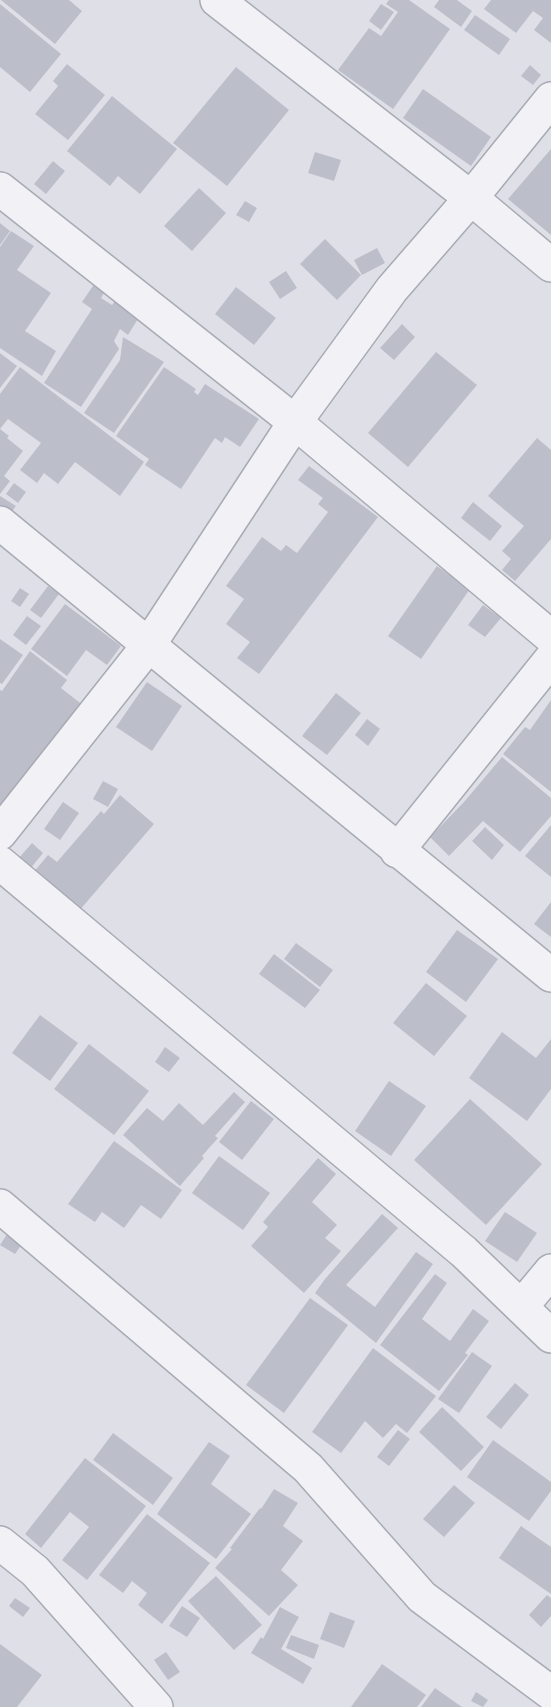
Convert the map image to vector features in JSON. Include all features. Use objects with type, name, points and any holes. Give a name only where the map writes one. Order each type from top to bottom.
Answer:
[{"type":"street","points":[[217,0],[471,198],[551,265]]},
{"type":"street","points":[[0,833],[148,646],[295,422],[392,289],[471,198],[551,99]]},
{"type":"street","points":[[0,189],[295,422],[551,637]]},
{"type":"street","points":[[0,523],[397,851],[551,975]]},
{"type":"street","points":[[397,851],[551,658]]},
{"type":"street","points":[[0,863],[464,1252],[551,1336]]},
{"type":"street","points":[[0,1206],[308,1468],[422,1597],[551,1693]]},
{"type":"street","points":[[520,1307],[551,1271]]},
{"type":"street","points":[[0,1543],[35,1571],[156,1707]]},
{"type":"building","points":[[1,0],[69,0],[82,11],[55,44]]},
{"type":"building","points":[[389,0],[409,0],[450,29],[393,109],[338,70],[369,28],[381,36],[398,12],[386,4]]},
{"type":"building","points":[[439,0],[457,0],[472,11],[461,27],[434,7]]},
{"type":"building","points":[[491,0],[551,0],[551,43],[534,30],[543,18],[533,11],[516,33],[484,9]]},
{"type":"building","points":[[0,4],[61,54],[30,92],[0,67]]},
{"type":"building","points":[[381,4],[394,12],[381,30],[369,21]]},
{"type":"building","points":[[475,15],[510,39],[499,55],[464,30]]},
{"type":"building","points":[[67,64],[105,95],[68,140],[35,114],[58,86],[53,81]]},
{"type":"building","points":[[530,65],[541,75],[533,85],[521,76]]},
{"type":"building","points":[[236,67],[289,110],[227,186],[173,143]]},
{"type":"building","points":[[423,89],[491,137],[471,166],[403,118]]},
{"type":"building","points":[[112,96],[177,149],[140,194],[118,176],[110,186],[67,151]]},
{"type":"building","points":[[551,149],[551,235],[508,199]]},
{"type":"building","points":[[315,152],[341,160],[334,181],[308,173]]},
{"type":"building","points":[[53,161],[65,171],[46,194],[34,184]]},
{"type":"building","points":[[199,188],[226,213],[192,251],[164,226]]},
{"type":"building","points":[[245,201],[257,208],[249,222],[236,215]]},
{"type":"building","points":[[0,223],[10,231],[0,245]]},
{"type":"building","points":[[11,231],[34,246],[17,270],[51,293],[25,331],[56,351],[42,376],[0,348],[0,247]]},
{"type":"building","points":[[325,239],[361,275],[337,300],[300,264]]},
{"type":"building","points":[[377,248],[385,263],[362,275],[354,260]]},
{"type":"building","points":[[286,271],[297,288],[280,299],[269,282]]},
{"type":"building","points":[[99,277],[109,284],[101,298],[112,305],[117,298],[141,314],[128,335],[120,329],[114,341],[119,349],[81,407],[44,383],[92,309],[82,302]]},
{"type":"building","points":[[236,287],[276,318],[254,345],[215,314]]},
{"type":"building","points":[[402,324],[415,337],[394,360],[380,348]]},
{"type":"building","points":[[123,337],[164,362],[114,433],[84,413],[120,360]]},
{"type":"building","points":[[436,352],[477,385],[408,467],[368,433]]},
{"type":"building","points":[[0,353],[17,366],[0,388]]},
{"type":"building","points":[[20,367],[144,462],[120,496],[75,462],[58,484],[44,473],[37,483],[20,470],[41,443],[8,419],[0,429],[0,394]]},
{"type":"building","points":[[164,367],[196,389],[194,392],[198,395],[205,384],[259,419],[240,447],[225,437],[222,443],[215,438],[181,489],[145,465],[149,459],[116,436]]},
{"type":"building","points":[[0,429],[23,451],[4,476],[10,481],[0,494]]},
{"type":"building","points":[[537,438],[551,450],[551,539],[515,581],[502,570],[511,559],[502,551],[524,526],[488,496]]},
{"type":"building","points":[[309,466],[378,517],[259,674],[237,658],[250,642],[226,624],[244,599],[226,586],[262,537],[281,551],[286,545],[297,553],[328,512],[318,504],[323,498],[298,480]]},
{"type":"building","points":[[14,483],[26,492],[18,503],[6,494]]},
{"type":"building","points":[[0,496],[16,506],[9,515],[0,509]]},
{"type":"building","points":[[473,502],[502,526],[490,541],[461,518]]},
{"type":"building","points":[[437,566],[470,589],[421,659],[388,636]]},
{"type":"building","points":[[48,586],[59,594],[41,618],[30,610]]},
{"type":"building","points":[[20,588],[29,594],[20,607],[11,601]]},
{"type":"building","points":[[65,604],[121,646],[107,665],[86,650],[67,676],[31,649]]},
{"type":"building","points":[[483,605],[501,618],[485,637],[468,625]]},
{"type":"building","points":[[27,616],[41,626],[26,645],[13,635]]},
{"type":"building","points":[[0,639],[23,655],[2,684],[0,683]]},
{"type":"building","points":[[30,651],[67,680],[61,688],[84,706],[0,813],[0,690],[2,691]]},
{"type":"building","points":[[147,682],[182,706],[152,751],[116,727]]},
{"type":"building","points":[[336,693],[361,713],[327,755],[302,736]]},
{"type":"building","points":[[551,700],[551,792],[503,754],[525,727],[530,730]]},
{"type":"building","points":[[367,719],[380,729],[368,746],[355,735]]},
{"type":"building","points":[[502,757],[551,798],[551,816],[520,852],[483,821],[449,856],[430,837],[464,802]]},
{"type":"building","points":[[103,781],[118,789],[108,807],[93,799]]},
{"type":"building","points":[[120,795],[154,824],[78,912],[33,873],[48,855],[57,862],[101,811],[104,814]]},
{"type":"building","points":[[63,802],[79,813],[60,840],[44,829]]},
{"type":"building","points":[[551,825],[551,877],[525,856]]},
{"type":"building","points":[[485,827],[504,845],[492,860],[472,841]]},
{"type":"building","points":[[32,843],[43,853],[30,869],[18,859]]},
{"type":"building","points":[[551,902],[551,937],[534,924]]},
{"type":"building","points":[[457,930],[498,959],[466,1002],[426,972]]},
{"type":"building","points":[[296,943],[333,970],[320,987],[284,959]]},
{"type":"building","points":[[274,954],[320,990],[305,1008],[259,974]]},
{"type":"building","points":[[426,983],[467,1016],[434,1056],[393,1023]]},
{"type":"building","points":[[40,1015],[78,1043],[50,1081],[12,1053]]},
{"type":"building","points":[[502,1032],[536,1058],[551,1039],[551,1089],[527,1121],[469,1078]]},
{"type":"building","points":[[89,1044],[149,1091],[114,1135],[54,1089]]},
{"type":"building","points":[[165,1047],[180,1058],[169,1072],[155,1062]]},
{"type":"building","points":[[389,1081],[426,1106],[391,1156],[355,1131]]},
{"type":"building","points":[[234,1092],[245,1102],[215,1136],[218,1138],[180,1186],[123,1135],[147,1108],[163,1121],[179,1103],[203,1125]]},
{"type":"building","points":[[470,1099],[542,1164],[486,1225],[414,1160]]},
{"type":"building","points":[[251,1101],[274,1119],[242,1160],[219,1142]]},
{"type":"building","points":[[114,1141],[182,1190],[161,1219],[141,1205],[124,1228],[102,1212],[95,1222],[68,1204]]},
{"type":"building","points":[[219,1156],[270,1193],[243,1230],[192,1193]]},
{"type":"building","points":[[318,1158],[336,1174],[312,1202],[337,1225],[325,1238],[341,1251],[304,1293],[251,1246],[268,1227],[263,1222]]},
{"type":"building","points":[[505,1212],[537,1233],[517,1262],[485,1241]]},
{"type":"building","points":[[382,1214],[398,1228],[346,1285],[375,1307],[416,1252],[433,1264],[376,1343],[315,1293]]},
{"type":"building","points":[[15,1222],[30,1233],[15,1254],[0,1245]]},
{"type":"building","points":[[435,1274],[447,1283],[422,1319],[450,1341],[473,1309],[489,1321],[465,1353],[468,1355],[439,1391],[380,1345]]},
{"type":"building","points":[[310,1298],[348,1325],[284,1413],[246,1385]]},
{"type":"building","points":[[373,1348],[436,1396],[407,1433],[396,1424],[383,1438],[365,1421],[341,1453],[312,1432]]},
{"type":"building","points":[[472,1352],[492,1366],[459,1413],[438,1399]]},
{"type":"building","points":[[515,1383],[529,1395],[501,1429],[486,1417]]},
{"type":"building","points":[[442,1407],[484,1447],[461,1471],[419,1432]]},
{"type":"building","points":[[398,1430],[410,1439],[389,1466],[377,1457]]},
{"type":"building","points":[[113,1433],[173,1478],[153,1505],[93,1460]]},
{"type":"building","points":[[493,1440],[551,1482],[551,1491],[529,1521],[467,1477]]},
{"type":"building","points":[[209,1442],[230,1456],[211,1484],[251,1514],[216,1559],[157,1514]]},
{"type":"building","points":[[85,1458],[146,1506],[87,1580],[62,1560],[89,1527],[70,1512],[41,1548],[25,1534]]},
{"type":"building","points":[[454,1485],[475,1503],[444,1537],[423,1519]]},
{"type":"building","points":[[274,1489],[298,1503],[283,1526],[303,1541],[281,1570],[298,1585],[269,1616],[215,1568],[232,1549],[230,1548]]},
{"type":"building","points":[[147,1514],[210,1563],[162,1624],[138,1605],[147,1593],[132,1581],[123,1593],[99,1575]]},
{"type":"building","points":[[521,1526],[551,1547],[551,1594],[499,1558]]},
{"type":"building","points":[[216,1576],[262,1625],[234,1650],[188,1601]]},
{"type":"building","points":[[547,1595],[551,1598],[551,1616],[541,1627],[529,1615]]},
{"type":"building","points":[[15,1598],[30,1608],[23,1617],[9,1606]]},
{"type":"building","points":[[182,1606],[200,1618],[187,1637],[169,1626]]},
{"type":"building","points":[[280,1607],[299,1617],[281,1649],[312,1668],[303,1684],[251,1653],[261,1637],[263,1639]]},
{"type":"building","points":[[330,1612],[355,1621],[344,1648],[320,1639]]},
{"type":"building","points":[[291,1635],[319,1645],[314,1659],[286,1648]]},
{"type":"building","points":[[0,1644],[42,1675],[17,1707],[0,1707]]},
{"type":"building","points":[[166,1652],[180,1672],[168,1680],[154,1660]]},
{"type":"building","points":[[382,1664],[426,1695],[417,1707],[351,1707]]},
{"type":"building","points":[[435,1688],[462,1707],[421,1707]]},
{"type":"building","points":[[476,1692],[488,1700],[483,1707],[471,1701]]}]
